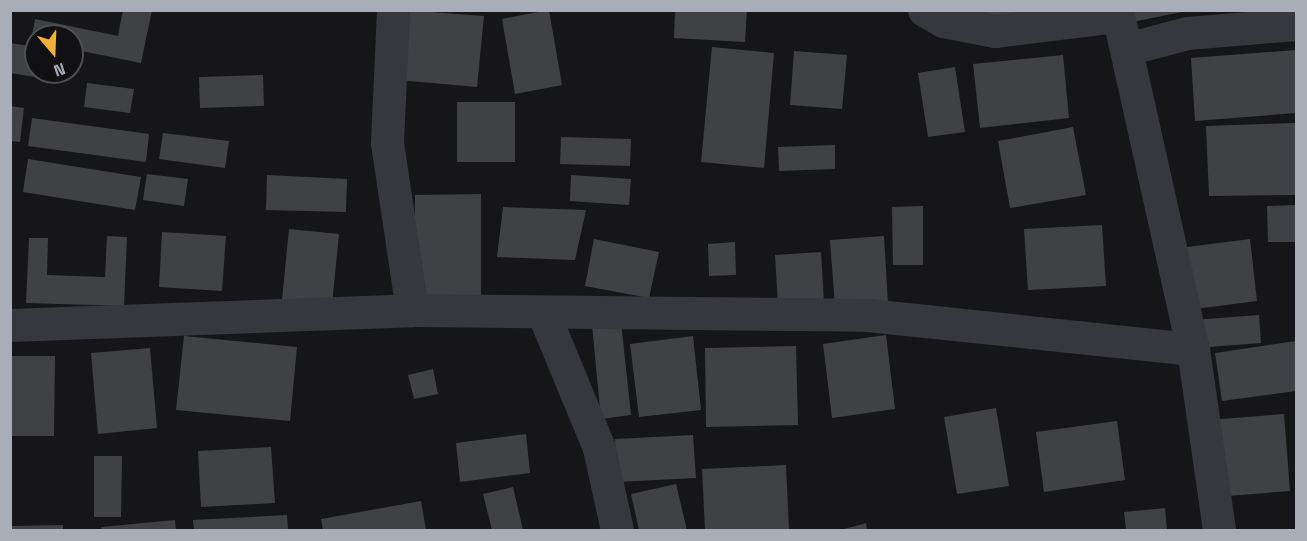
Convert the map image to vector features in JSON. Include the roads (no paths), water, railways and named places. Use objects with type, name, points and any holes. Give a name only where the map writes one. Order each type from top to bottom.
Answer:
[{"type":"street","points":[[393,10],[387,143],[412,310]]},
{"type":"street","points":[[924,10],[943,21],[995,31],[1118,13],[1193,349],[1219,531]]},
{"type":"street","points":[[1127,49],[1187,33],[1296,24]]},
{"type":"street","points":[[10,325],[412,310],[544,315],[868,315],[1193,349]]},
{"type":"street","points":[[544,315],[599,448],[617,531]]}]
